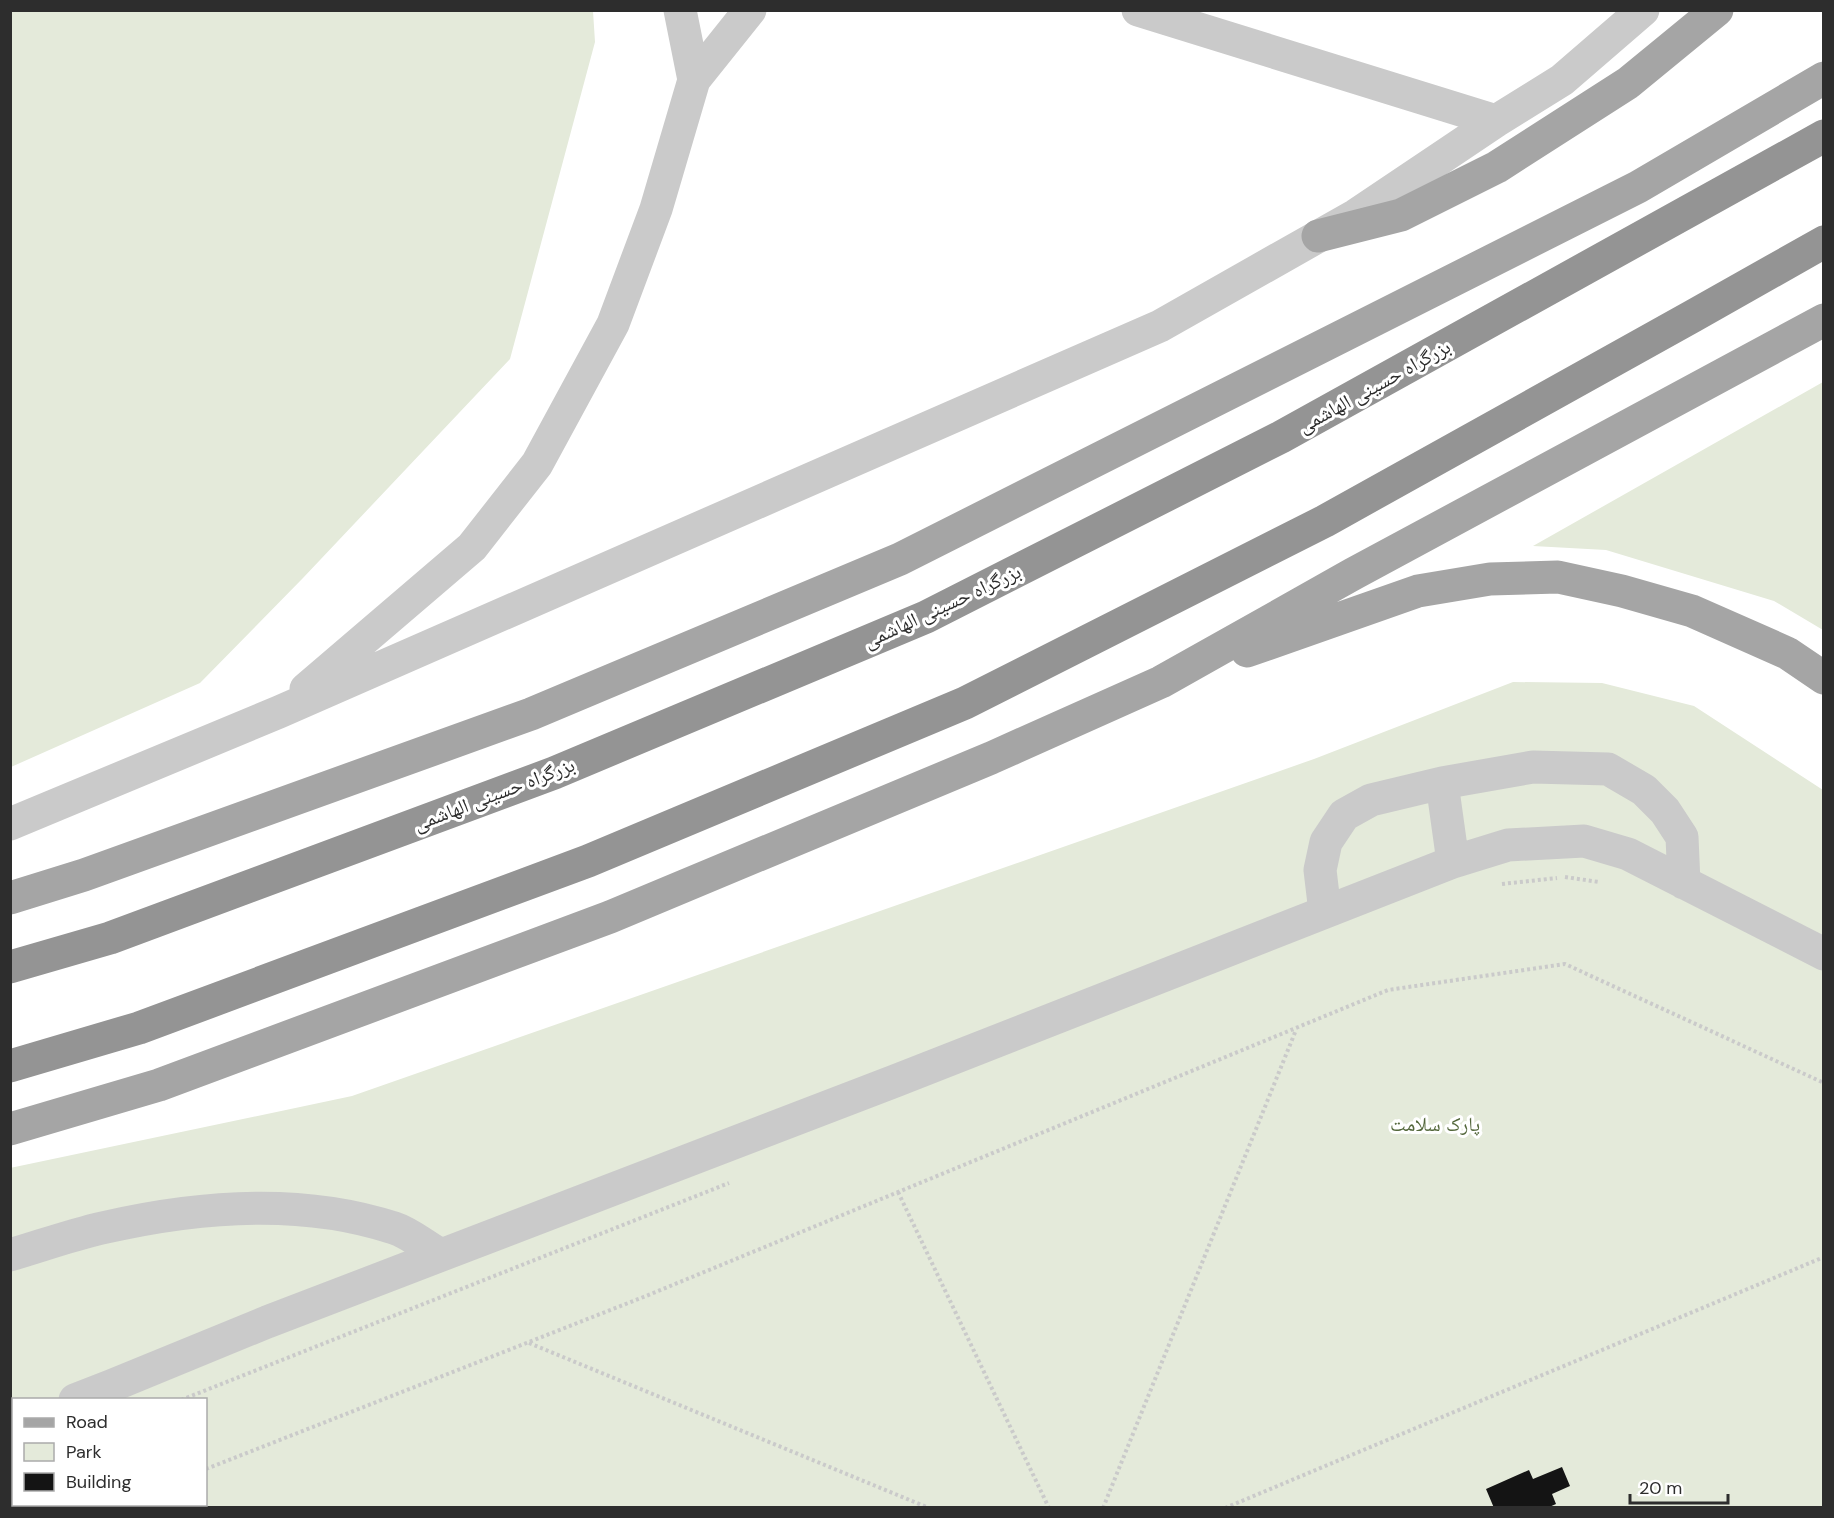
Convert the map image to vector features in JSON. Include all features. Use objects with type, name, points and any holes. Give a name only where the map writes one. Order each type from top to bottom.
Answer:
[{"type":"highway","name":"بزرگراه حسینی الهاشمی","points":[[10,968],[110,938],[554,773],[926,617],[1281,437],[1824,136]]},
{"type":"highway","points":[[10,1066],[139,1028],[588,861],[965,703],[1325,521],[1824,242]]},
{"type":"main road","points":[[1317,236],[1401,215],[1497,167],[1628,83],[1717,10]]},
{"type":"main road","points":[[10,898],[84,874],[531,714],[900,559],[1638,187],[1824,78]]},
{"type":"main road","points":[[1161,682],[1353,574],[1824,320]]},
{"type":"main road","points":[[10,1129],[159,1085],[610,917],[991,758],[1161,682],[1418,591],[1490,579],[1558,577],[1622,591],[1692,611],[1787,653],[1824,678]]},
{"type":"street","points":[[680,10],[694,80]]},
{"type":"street","points":[[279,712],[472,548],[537,464],[613,324],[656,209],[694,80],[750,10]]},
{"type":"street","points":[[1138,10],[1496,121]]},
{"type":"street","points":[[10,824],[279,712],[1160,326],[1356,215],[1496,121],[1563,80],[1643,10]]},
{"type":"street","points":[[1325,912],[1320,870],[1326,842],[1344,815],[1371,800],[1442,783],[1533,766],[1608,769],[1644,790],[1665,811],[1682,837],[1684,883]]},
{"type":"street","points":[[1442,783],[1453,862]]},
{"type":"street","points":[[80,1398],[267,1322],[895,1081],[1453,862],[1508,845],[1584,841],[1628,854],[1824,954]]},
{"type":"street","points":[[10,1255],[102,1228],[187,1213],[256,1207],[333,1212],[396,1228],[441,1255]]},
{"type":"path","points":[[1496,884],[1567,877],[1606,884]]},
{"type":"path","points":[[207,1469],[529,1342],[1388,990],[1565,964],[1824,1083]]},
{"type":"path","points":[[1103,1508],[1296,1028]]},
{"type":"path","points":[[186,1398],[739,1179]]},
{"type":"path","points":[[898,1192],[1049,1508]]},
{"type":"path","points":[[1225,1508],[1824,1257]]},
{"type":"path","points":[[529,1342],[929,1508]]},
{"type":"green space","points":[[10,11],[593,11],[595,42],[510,359],[303,578],[200,683],[11,767]]},
{"type":"green space","points":[[1823,382],[1823,630],[1774,601],[1606,550],[1533,546]]},
{"type":"green space","name":"پارک سلامت","points":[[1513,682],[1602,683],[1694,706],[1823,790],[1823,1507],[11,1507],[10,1168],[352,1096],[1314,759]]},
{"type":"building","points":[[1562,1467],[1570,1486],[1552,1494],[1556,1504],[1547,1508],[1494,1508],[1486,1489],[1529,1470],[1533,1479]]}]
